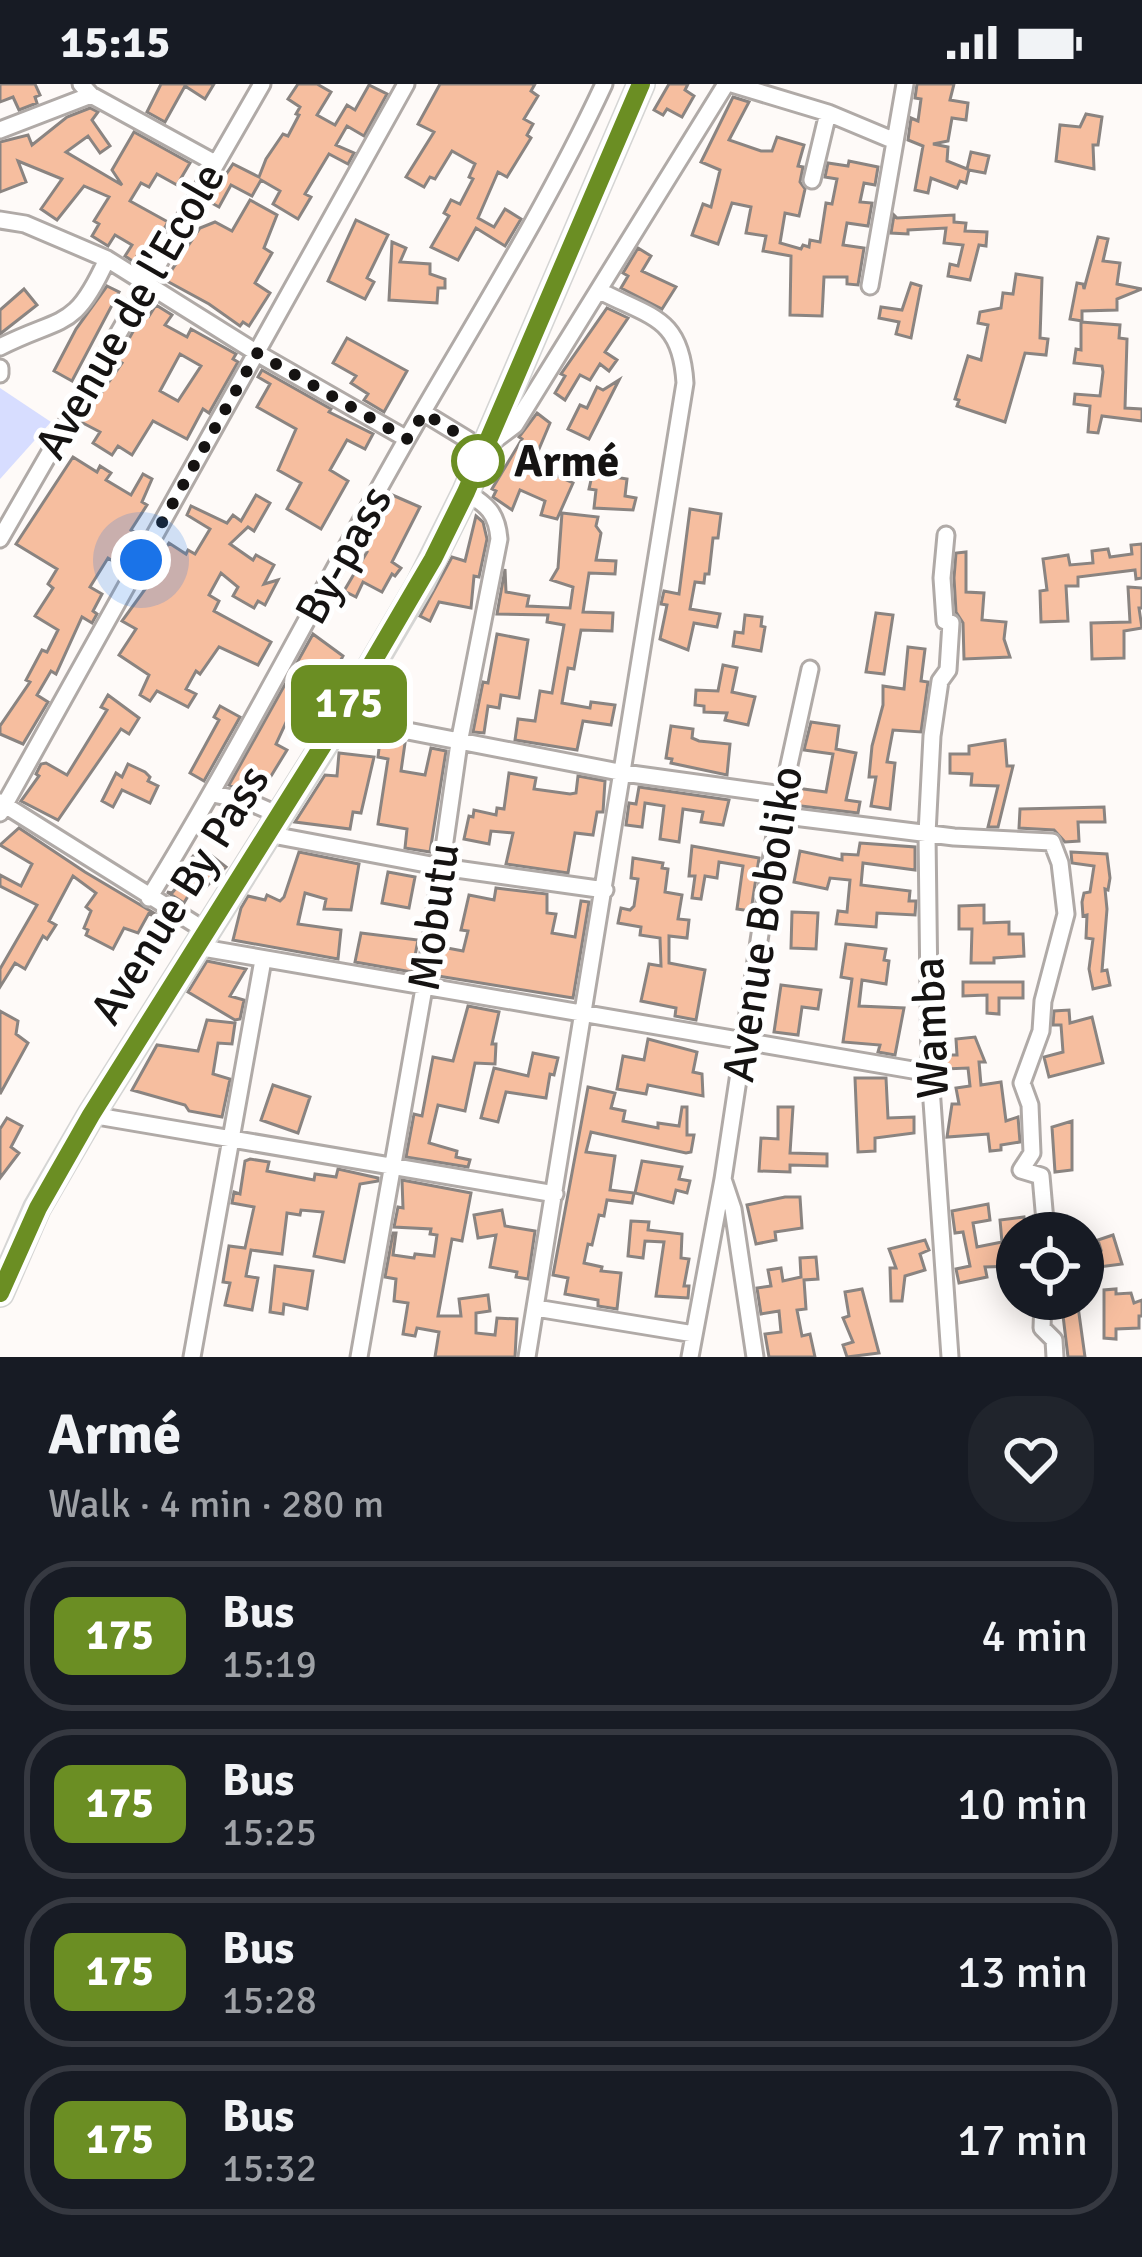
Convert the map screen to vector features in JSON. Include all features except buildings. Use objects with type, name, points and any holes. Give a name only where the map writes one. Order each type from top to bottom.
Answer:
[{"type":"highway","name":"Avenue By Pass","points":[[0,1293],[38,1208],[91,1115],[419,584],[466,492],[641,84]]},
{"type":"street","name":"Avenue de l'Ecole","points":[[0,539],[262,84]]},
{"type":"street","points":[[406,84],[2,807],[148,898],[201,939],[263,960],[930,1073]]},
{"type":"street","name":"By-pass","points":[[148,898],[213,794],[407,439],[539,214],[604,84]]},
{"type":"street","points":[[424,413],[483,449],[515,425],[729,84],[828,113],[895,141]]},
{"type":"street","points":[[870,286],[905,84]]},
{"type":"street","points":[[0,130],[86,89],[214,164]]},
{"type":"street","points":[[812,180],[828,113]]},
{"type":"street","points":[[0,220],[25,224],[107,259],[407,439]]},
{"type":"street","points":[[0,347],[69,320],[92,292],[107,259]]},
{"type":"street","points":[[527,1357],[685,383],[683,358],[670,328],[600,291]]},
{"type":"street","name":"Mobutu","points":[[359,1357],[424,988],[459,743],[499,539],[498,523],[488,506],[466,492]]},
{"type":"street","name":"Wamba","points":[[946,535],[942,578],[945,621],[950,623],[951,636],[948,670],[940,681],[927,834],[930,1073],[950,1357]]},
{"type":"street","name":"Avenue Boboliko","points":[[690,1357],[723,1179],[778,815],[810,669]]},
{"type":"street","points":[[340,718],[624,773],[783,795]]},
{"type":"street","points":[[213,794],[248,802],[273,824],[442,867],[605,890]]},
{"type":"street","points":[[778,815],[927,834],[1052,842],[1060,863],[1066,914],[1042,1001],[1041,1031],[1022,1083],[1030,1106],[1032,1153],[1021,1170],[1041,1176],[1044,1212]]},
{"type":"street","points":[[192,1357],[263,960]]},
{"type":"street","points":[[91,1115],[555,1194]]},
{"type":"street","name":"Avenue Boboliko","points":[[723,1179],[734,1209],[754,1357]]},
{"type":"street","points":[[536,1308],[694,1334]]},
{"type":"street","points":[[1042,1320],[1042,1328],[1054,1340],[1055,1357]]},
{"type":"shaded area","points":[[0,388],[51,422],[0,479]]},
{"type":"bus line","name":"175","points":[[0,1293],[38,1208],[91,1115],[340,718],[433,559],[641,84]]},
{"type":"place","name":"Armé","points":[[478,461]]},
{"type":"route","points":[[141,560],[257,353],[407,439],[424,413],[483,449],[478,461]]}]
